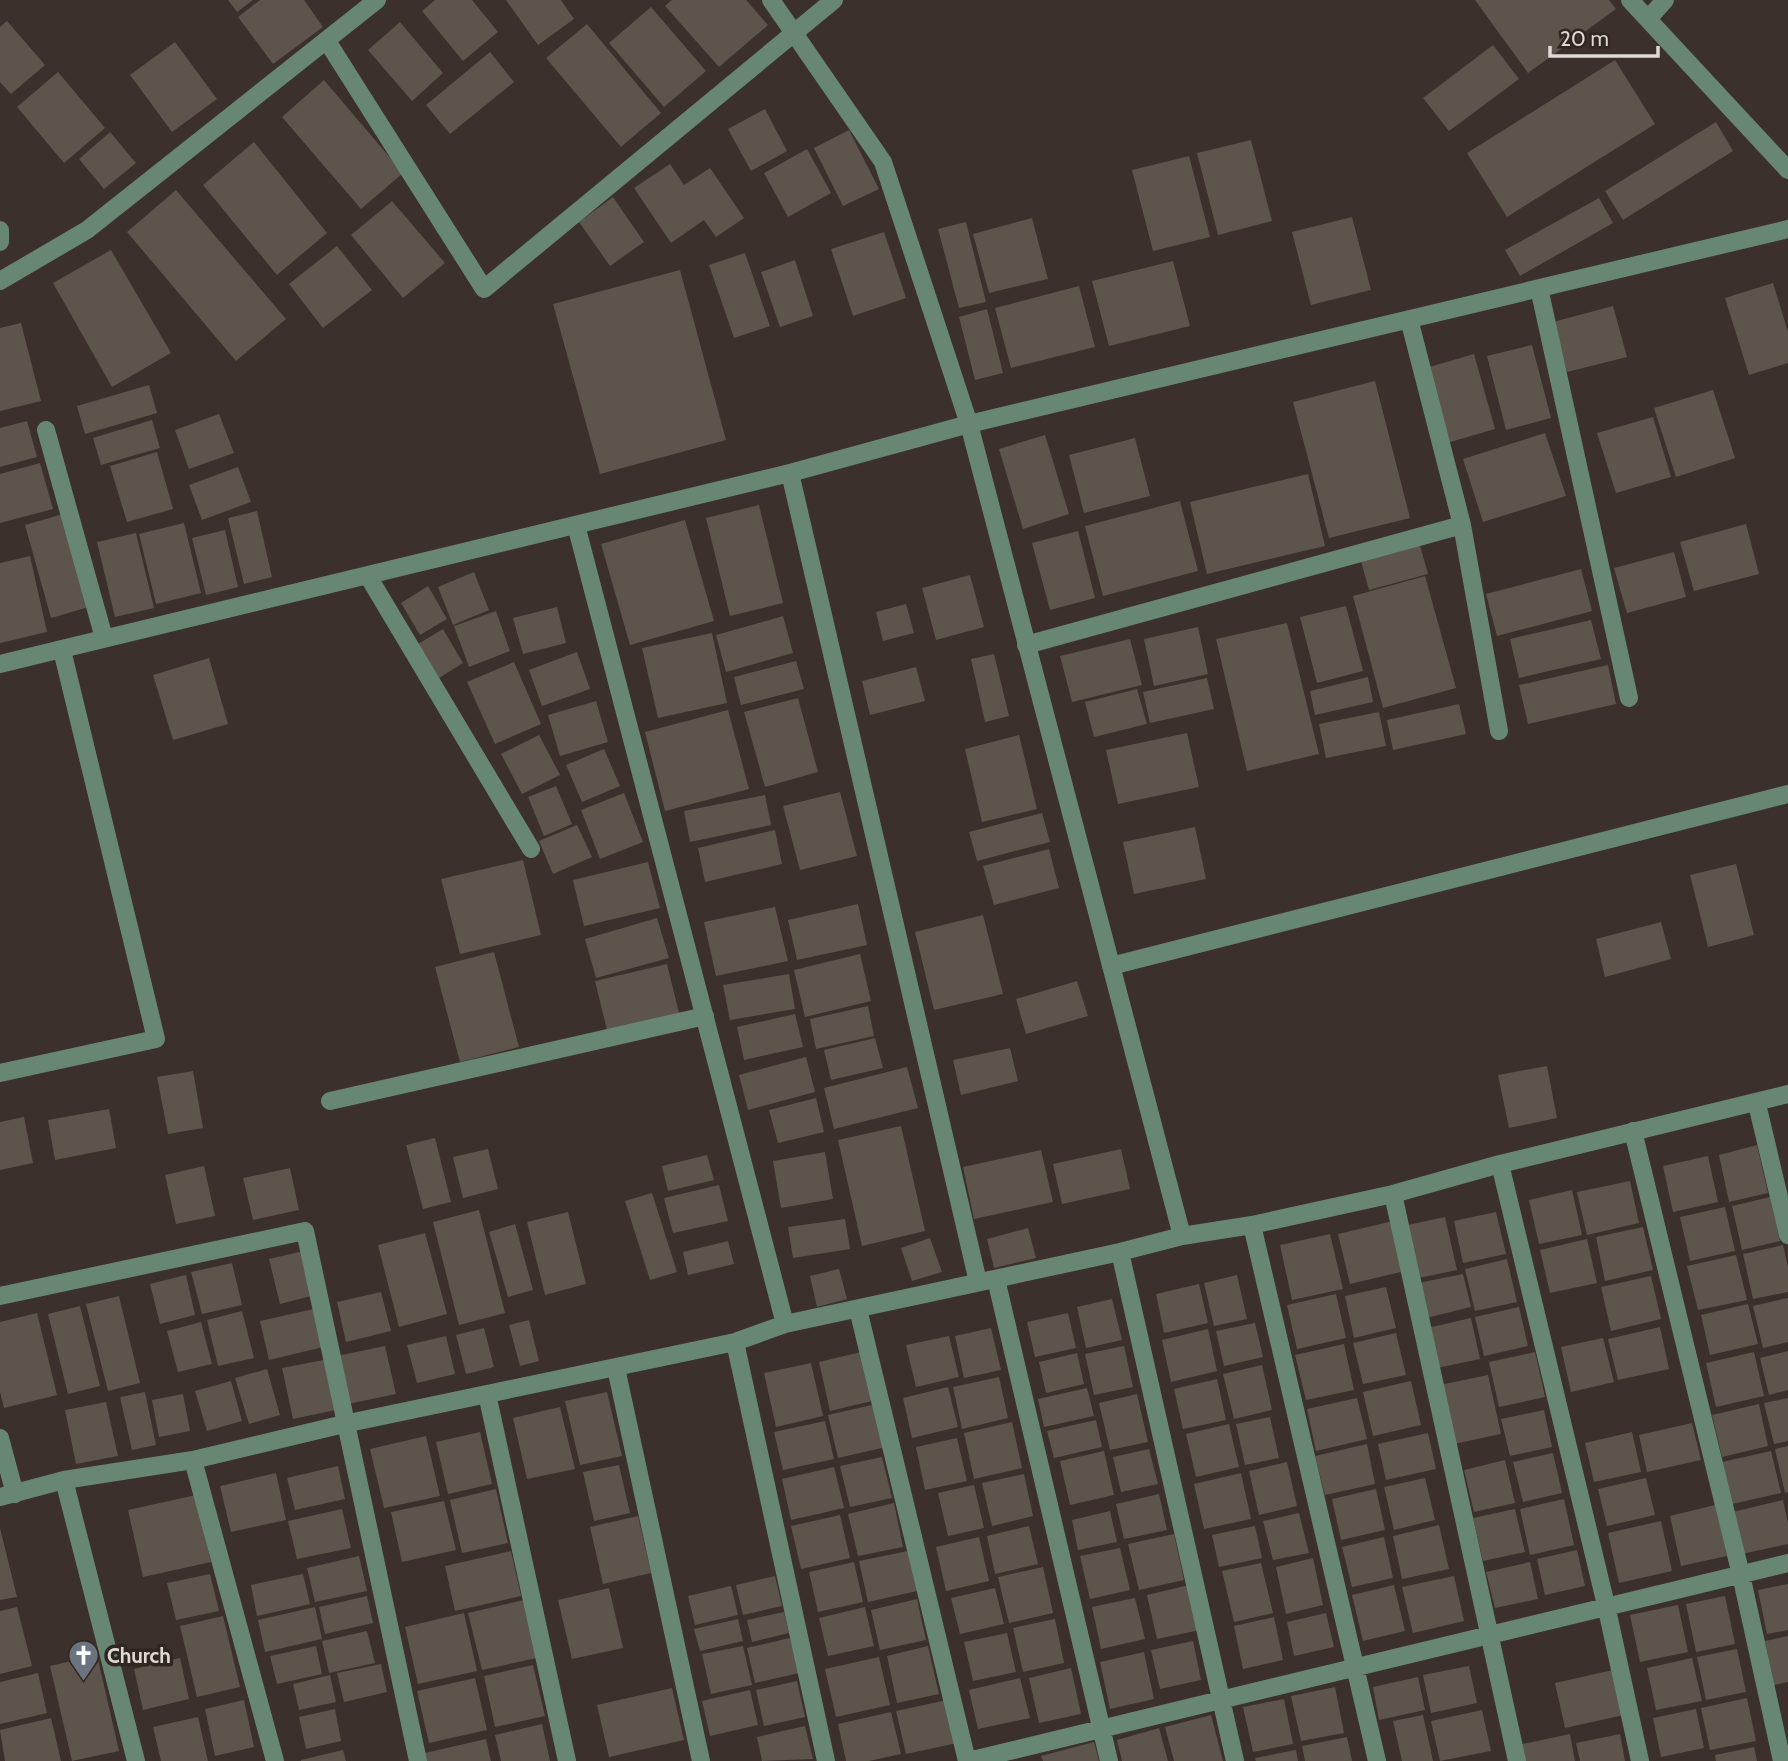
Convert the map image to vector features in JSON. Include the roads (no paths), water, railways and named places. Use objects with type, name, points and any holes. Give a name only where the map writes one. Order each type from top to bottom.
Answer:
[{"type":"street","points":[[0,281],[87,230],[377,0]]},
{"type":"street","points":[[771,0],[883,162],[969,424],[1182,1236]]},
{"type":"street","points":[[327,41],[484,289],[834,0]]},
{"type":"street","points":[[1630,0],[1788,170]]},
{"type":"street","points":[[1648,19],[1665,0]]},
{"type":"street","points":[[0,664],[790,473],[969,424],[1788,229]]},
{"type":"street","points":[[0,230],[0,242]]},
{"type":"street","points":[[1539,288],[1629,698]]},
{"type":"street","points":[[1409,319],[1462,524],[1499,732]]},
{"type":"street","points":[[46,430],[103,638]]},
{"type":"street","points":[[790,473],[987,1280],[1109,1761]]},
{"type":"street","points":[[1026,645],[1462,524]]},
{"type":"street","points":[[576,525],[786,1324]]},
{"type":"street","points":[[368,576],[531,849]]},
{"type":"street","points":[[0,1073],[156,1038],[62,650]]},
{"type":"street","points":[[1111,966],[1788,794]]},
{"type":"street","points":[[330,1101],[705,1016]]},
{"type":"street","points":[[0,1438],[8,1496],[64,1480],[193,1461],[344,1424],[735,1342],[786,1324],[1120,1252],[1182,1236],[1393,1194],[1500,1164],[1757,1104],[1788,1094]]},
{"type":"street","points":[[1757,1104],[1788,1235]]},
{"type":"street","points":[[1633,1131],[1741,1575],[1782,1761]]},
{"type":"street","points":[[1500,1164],[1606,1605],[1640,1761]]},
{"type":"street","points":[[1393,1194],[1492,1635],[1517,1761]]},
{"type":"street","points":[[1252,1224],[1377,1761]]},
{"type":"street","points":[[0,1297],[305,1231],[344,1424],[418,1761]]},
{"type":"street","points":[[1120,1252],[1235,1761]]},
{"type":"street","points":[[858,1309],[967,1761],[1788,1563]]},
{"type":"street","points":[[735,1342],[826,1761]]},
{"type":"street","points":[[615,1368],[701,1761]]},
{"type":"street","points":[[487,1394],[567,1761]]},
{"type":"street","points":[[193,1461],[275,1761]]},
{"type":"street","points":[[64,1480],[136,1761]]},
{"type":"place","name":"Church","points":[[84,1683]]}]
